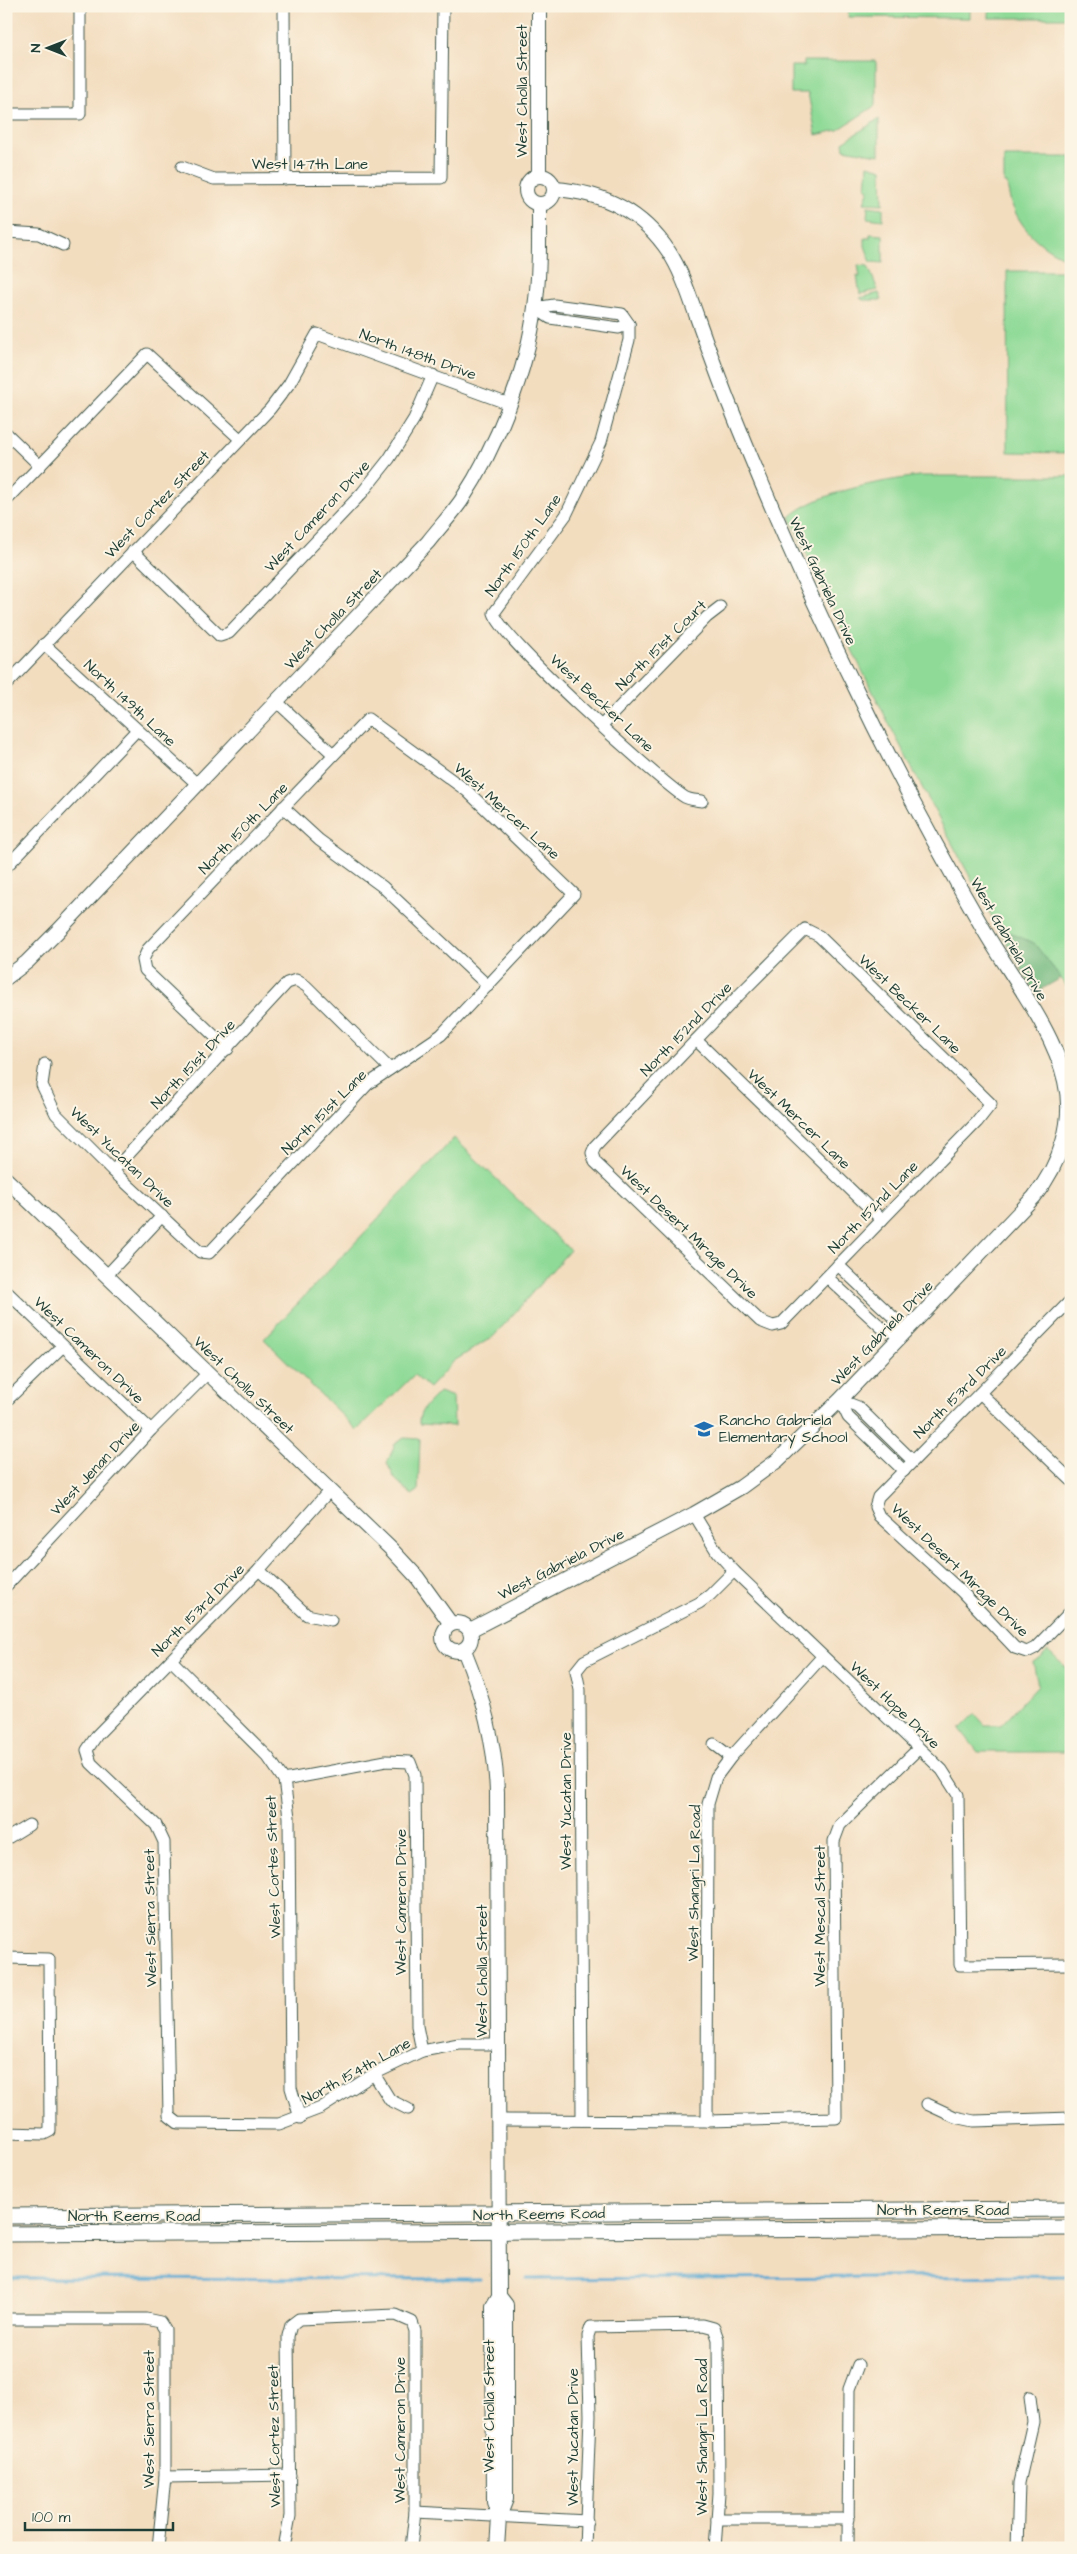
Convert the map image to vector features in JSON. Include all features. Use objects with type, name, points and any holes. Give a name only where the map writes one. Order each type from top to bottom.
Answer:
[{"type":"main road","name":"North Reems Road","points":[[6,2216],[1071,2210]]},
{"type":"main road","name":"North Reems Road","points":[[6,2234],[499,2233],[1071,2228]]},
{"type":"street","points":[[6,114],[80,114],[80,6]]},
{"type":"street","points":[[284,6],[286,179]]},
{"type":"street","name":"West 147th Lane","points":[[182,167],[214,179],[441,178],[443,6]]},
{"type":"street","name":"West Cholla Street","points":[[539,6],[539,176]]},
{"type":"street","points":[[539,176],[548,178],[554,188],[551,199],[540,205],[530,201],[525,193],[530,180],[539,176]]},
{"type":"street","name":"West Gabriela Drive","points":[[470,1630],[694,1514],[741,1487],[778,1460],[840,1400],[1034,1197],[1051,1173],[1062,1147],[1068,1116],[1068,1096],[1061,1066],[1048,1036],[953,875],[853,685],[779,524],[728,400],[684,280],[670,254],[648,227],[626,209],[586,193],[554,188]]},
{"type":"street","name":"West Cholla Street","points":[[6,978],[27,962],[276,702],[428,542],[460,502],[483,463],[516,384],[535,308],[540,248],[540,205]]},
{"type":"street","points":[[6,232],[39,234],[63,245]]},
{"type":"street","name":"North 150th Lane","points":[[494,613],[566,515],[601,442],[629,340],[629,324],[619,328],[550,318],[535,308]]},
{"type":"street","name":"North 148th Drive","points":[[317,334],[509,404]]},
{"type":"street","name":"West Cortez Street","points":[[6,685],[133,550],[270,409],[289,384],[317,334]]},
{"type":"street","points":[[6,501],[148,354],[240,439]]},
{"type":"street","name":"West Cameron Drive","points":[[133,550],[220,636],[229,633],[362,493],[389,459],[414,419],[433,375]]},
{"type":"street","points":[[6,433],[40,466]]},
{"type":"street","name":"North 151st Court","points":[[602,725],[706,617],[720,607]]},
{"type":"street","name":"West Becker Lane","points":[[494,613],[497,622],[525,652],[602,725],[685,798],[702,801]]},
{"type":"street","name":"North 149th Lane","points":[[44,644],[197,784]]},
{"type":"street","points":[[276,702],[333,754]]},
{"type":"street","name":"North 150th Lane","points":[[228,1049],[145,970],[142,960],[148,949],[368,719]]},
{"type":"street","name":"West Mercer Lane","points":[[368,719],[467,791],[574,894]]},
{"type":"street","points":[[6,867],[137,730]]},
{"type":"street","points":[[283,807],[318,840],[383,886],[488,986]]},
{"type":"street","name":"North 151st Lane","points":[[208,1253],[368,1084],[441,1035],[574,894]]},
{"type":"street","name":"West Becker Lane","points":[[805,929],[819,936],[991,1104]]},
{"type":"street","name":"North 152nd Drive","points":[[592,1153],[595,1146],[805,929]]},
{"type":"street","name":"North 151st Drive","points":[[113,1170],[228,1049],[287,983],[296,980],[306,986],[390,1069]]},
{"type":"street","name":"West Mercer Lane","points":[[696,1040],[882,1220]]},
{"type":"street","name":"West Yucatan Drive","points":[[45,1064],[42,1085],[56,1114],[200,1252],[208,1253]]},
{"type":"street","name":"North 152nd Lane","points":[[774,1326],[781,1324],[827,1277],[977,1122],[991,1104]]},
{"type":"street","name":"West Desert Mirage Drive","points":[[592,1153],[595,1162],[760,1321],[774,1326]]},
{"type":"street","name":"West Cholla Street","points":[[6,1179],[402,1559],[451,1624]]},
{"type":"street","points":[[106,1276],[162,1216]]},
{"type":"street","points":[[838,1265],[893,1317],[901,1336]]},
{"type":"street","points":[[827,1277],[881,1327],[901,1336]]},
{"type":"street","name":"West Cameron Drive","points":[[6,1291],[151,1430]]},
{"type":"street","name":"North 153rd Drive","points":[[875,1507],[878,1497],[1071,1300]]},
{"type":"street","points":[[6,1401],[63,1346]]},
{"type":"street","name":"West Jenan Drive","points":[[6,1586],[151,1430],[208,1373]]},
{"type":"street","points":[[980,1393],[1071,1480]]},
{"type":"street","points":[[840,1400],[858,1406],[913,1461]]},
{"type":"street","points":[[840,1400],[848,1417],[904,1471]]},
{"type":"street","points":[[869,1437],[879,1427]]},
{"type":"street","name":"North 153rd Drive","points":[[87,1750],[97,1735],[259,1570],[330,1490]]},
{"type":"street","name":"West Desert Mirage Drive","points":[[875,1507],[879,1516],[962,1592],[1015,1648],[1027,1652],[1035,1648],[1071,1611]]},
{"type":"street","name":"West Hope Drive","points":[[694,1514],[717,1552],[734,1572],[942,1770],[958,1795],[960,1965],[1071,1964]]},
{"type":"street","points":[[259,1570],[306,1615],[331,1620]]},
{"type":"street","name":"West Yucatan Drive","points":[[582,2120],[580,1690],[576,1671],[584,1661],[710,1595],[734,1572]]},
{"type":"street","points":[[459,1622],[470,1630],[470,1643],[464,1650],[454,1651],[446,1646],[444,1631],[451,1624],[459,1622]]},
{"type":"street","name":"West Cholla Street","points":[[464,1650],[484,1702],[496,1768],[499,2296],[493,2306],[494,2502],[498,2517],[497,2548]]},
{"type":"street","name":"West Shangri La Road","points":[[707,2121],[708,1804],[716,1777],[731,1757],[822,1657]]},
{"type":"street","name":"West Cortes Street","points":[[170,1660],[268,1757],[284,1780],[289,1818],[291,2088],[300,2118]]},
{"type":"street","points":[[714,1744],[731,1757]]},
{"type":"street","name":"West Mescal Street","points":[[707,2121],[836,2118],[834,1841],[840,1825],[918,1748]]},
{"type":"street","name":"West Sierra Street","points":[[87,1750],[91,1762],[156,1825],[164,1842],[169,2116]]},
{"type":"street","name":"West Cameron Drive","points":[[284,1780],[401,1760],[410,1762],[415,1775],[416,2026],[422,2051]]},
{"type":"street","points":[[6,1839],[29,1825]]},
{"type":"street","points":[[6,1958],[49,1959],[50,2131],[44,2134],[6,2133]]},
{"type":"street","name":"North 154th Lane","points":[[169,2116],[178,2123],[279,2124],[300,2118],[321,2108],[374,2074],[422,2051],[459,2044],[499,2044]]},
{"type":"street","points":[[374,2074],[390,2100],[408,2109]]},
{"type":"street","points":[[927,2104],[955,2117],[974,2121],[1071,2118]]},
{"type":"street","points":[[499,2120],[707,2121]]},
{"type":"street","name":"West Cortez Street","points":[[284,2548],[290,2516],[288,2336],[291,2325],[299,2319],[396,2315],[403,2317]]},
{"type":"street","name":"West Cameron Drive","points":[[403,2317],[412,2322],[415,2331],[415,2512],[411,2548]]},
{"type":"street","name":"West Sierra Street","points":[[6,2319],[146,2319],[160,2322],[165,2330],[165,2477],[158,2548]]},
{"type":"street","name":"West Yucatan Drive","points":[[585,2548],[590,2416],[588,2336],[591,2327],[704,2325],[714,2328]]},
{"type":"street","name":"West Shangri La Road","points":[[714,2328],[718,2339],[717,2519],[715,2548]]},
{"type":"street","points":[[848,2548],[849,2389],[858,2364]]},
{"type":"street","points":[[1017,2548],[1019,2483],[1033,2422],[1030,2397]]},
{"type":"street","points":[[165,2477],[290,2475]]},
{"type":"street","points":[[415,2512],[587,2521]]},
{"type":"street","points":[[717,2519],[849,2518]]},
{"type":"green space","points":[[849,6],[970,6],[970,18],[848,17]]},
{"type":"green space","points":[[989,6],[1071,6],[1071,18],[989,18]]},
{"type":"green space","points":[[804,61],[876,61],[876,105],[838,130],[816,135],[808,93],[791,93],[791,66],[804,66]]},
{"type":"green space","points":[[879,119],[879,155],[844,149],[843,142]]},
{"type":"green space","points":[[1004,157],[1071,157],[1071,260],[1047,248],[1027,230],[1020,220],[1013,209],[1007,183],[1004,183]]},
{"type":"green space","points":[[868,165],[882,169],[883,204],[864,203],[869,189],[866,188]]},
{"type":"green space","points":[[868,206],[883,208],[883,220],[867,218]]},
{"type":"green space","points":[[870,234],[883,235],[883,263],[871,262],[865,246],[865,238],[870,238]]},
{"type":"green space","points":[[858,265],[868,266],[878,290],[860,294],[857,276],[860,277]]},
{"type":"green space","points":[[1007,271],[1071,271],[1071,453],[1008,452]]},
{"type":"green space","points":[[879,293],[882,300],[863,300],[860,298]]},
{"type":"green space","points":[[919,476],[1071,476],[1071,994],[1057,973],[1040,954],[1021,939],[998,928],[890,725],[838,622],[790,517],[802,508],[833,494],[887,481]]},
{"type":"green space","points":[[998,928],[1034,943],[1061,978],[1035,993]]},
{"type":"green space","points":[[454,1138],[570,1250],[494,1336],[454,1361],[429,1388],[414,1375],[357,1430],[264,1339]]},
{"type":"green space","points":[[439,1392],[453,1397],[454,1426],[419,1424],[420,1415],[423,1410]]},
{"type":"green space","points":[[404,1438],[420,1439],[418,1491],[412,1495],[395,1479],[387,1463],[395,1444]]},
{"type":"green space","points":[[1047,1650],[1071,1672],[1071,1752],[978,1752],[960,1729],[975,1714],[985,1725],[1001,1725],[1038,1685],[1033,1663],[1041,1658]]},
{"type":"waterway","points":[[526,2279],[1071,2276]]},
{"type":"waterway","points":[[6,2278],[480,2279]]},
{"type":"place","name":"Rancho Gabriela Elementary School","points":[[704,1429]]}]
